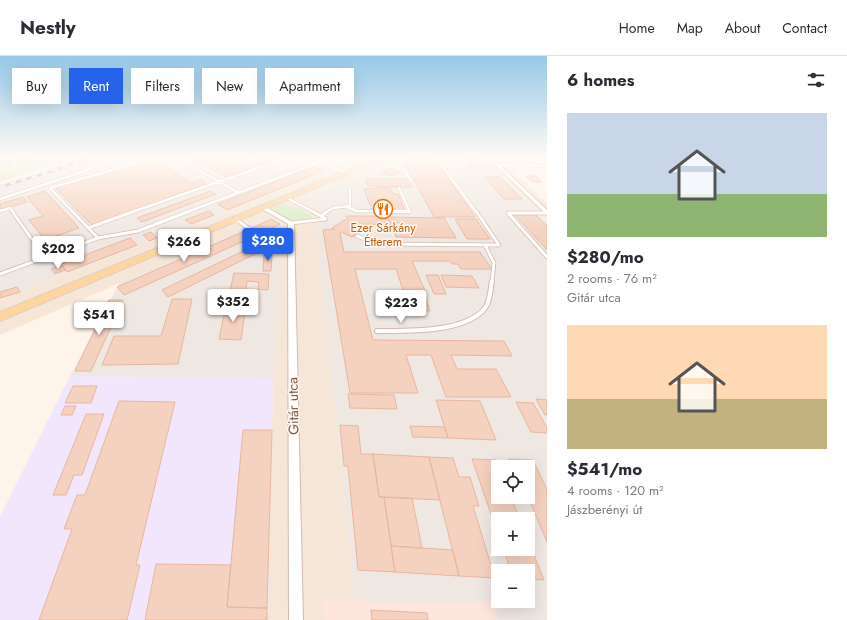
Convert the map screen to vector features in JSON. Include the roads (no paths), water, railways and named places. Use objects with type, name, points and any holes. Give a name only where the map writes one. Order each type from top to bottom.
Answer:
[{"type":"main road","points":[[0,317],[177,248],[235,220],[322,183]]},
{"type":"street","points":[[517,183],[547,213]]},
{"type":"street","points":[[264,208],[291,223]]},
{"type":"street","name":"Gitár utca","points":[[291,223],[296,620]]},
{"type":"lane","points":[[50,188],[66,183]]},
{"type":"lane","points":[[88,228],[216,183]]},
{"type":"lane","points":[[222,183],[239,193]]},
{"type":"lane","points":[[0,274],[98,238],[138,231],[264,183]]},
{"type":"lane","points":[[358,236],[377,244],[499,245],[455,183]]},
{"type":"lane","points":[[0,199],[46,184],[98,238]]},
{"type":"lane","points":[[347,207],[351,204],[350,188]]},
{"type":"lane","points":[[321,216],[333,208],[347,207],[357,211],[410,212],[399,188]]},
{"type":"lane","points":[[287,198],[326,219],[291,223]]},
{"type":"lane","points":[[0,211],[10,208],[45,258]]},
{"type":"lane","points":[[547,213],[508,214],[547,257]]},
{"type":"lane","points":[[235,220],[259,235]]},
{"type":"lane","points":[[377,331],[417,331],[437,328],[467,320],[478,315],[485,308],[488,301],[494,262],[485,245]]},
{"type":"railway","points":[[0,187],[12,183]]},
{"type":"place","name":"Ezer Sárkány Étterem","points":[[383,209]]}]
